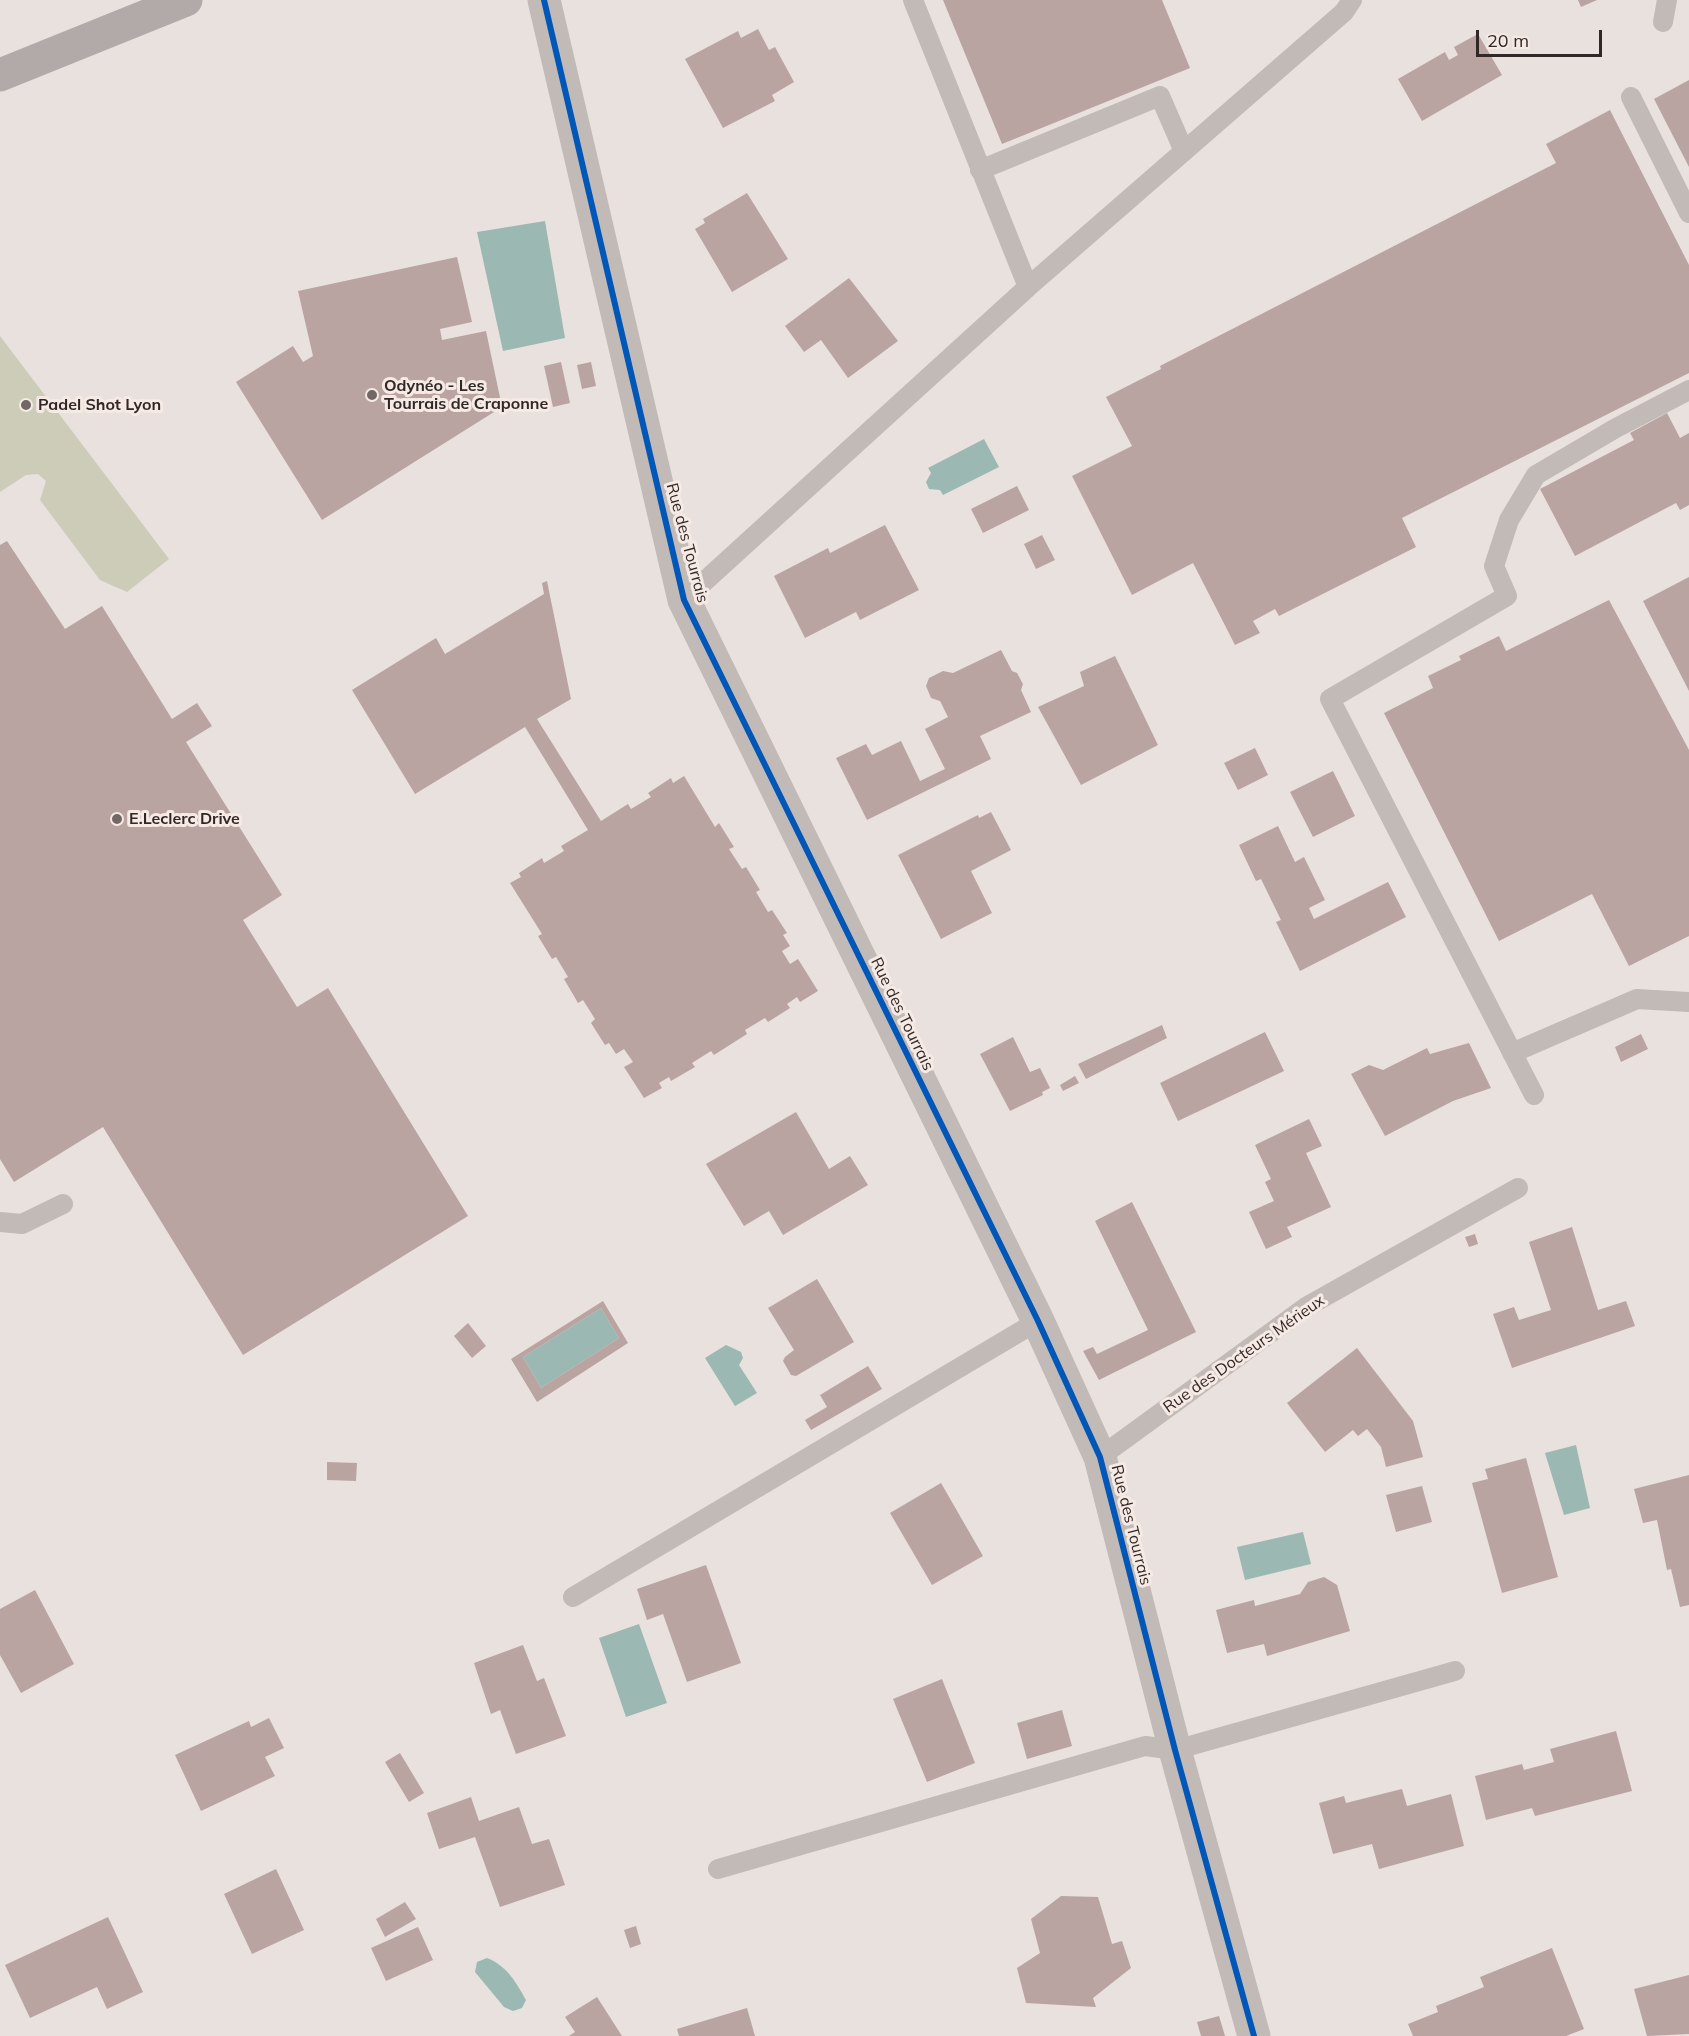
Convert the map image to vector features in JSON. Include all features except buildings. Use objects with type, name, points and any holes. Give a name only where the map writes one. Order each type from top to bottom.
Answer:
[{"type":"main road","points":[[0,75],[137,9],[186,0]]},
{"type":"street","name":"Rue des Tourrais","points":[[544,0],[684,600],[1038,1321],[1100,1457],[1175,1750],[1254,2036]]},
{"type":"lane","points":[[912,0],[1028,286]]},
{"type":"lane","points":[[684,600],[1028,286],[1183,149],[1344,12],[1353,0]]},
{"type":"lane","points":[[1663,22],[1667,0]]},
{"type":"lane","points":[[980,170],[1160,96],[1183,149]]},
{"type":"lane","points":[[1631,97],[1689,213]]},
{"type":"lane","points":[[1534,1095],[1330,699],[1507,596],[1494,566],[1509,520],[1536,475],[1616,428],[1689,390]]},
{"type":"lane","points":[[1512,1053],[1637,999],[1689,1002]]},
{"type":"lane","name":"Rue des Docteurs Mérieux","points":[[1100,1457],[1306,1307],[1518,1188]]},
{"type":"lane","points":[[0,1222],[22,1224],[63,1204]]},
{"type":"lane","points":[[573,1598],[1038,1321]]},
{"type":"lane","points":[[717,1869],[1145,1746],[1175,1750],[1455,1671]]},
{"type":"green space","name":"Padel Shot Lyon","points":[[0,336],[169,559],[127,592],[100,580],[40,500],[46,481],[38,474],[26,475],[0,492]]},
{"type":"water","points":[[545,221],[565,338],[503,351],[477,232]]},
{"type":"water","points":[[984,439],[999,467],[943,495],[940,490],[929,489],[926,482],[931,473],[928,468]]},
{"type":"water","points":[[601,1308],[619,1338],[541,1388],[523,1357]]},
{"type":"water","points":[[726,1345],[741,1352],[743,1358],[739,1365],[757,1393],[735,1406],[705,1358]]},
{"type":"water","points":[[1576,1445],[1590,1508],[1564,1515],[1545,1453]]},
{"type":"water","points":[[1303,1532],[1311,1564],[1245,1580],[1237,1547]]},
{"type":"water","points":[[639,1624],[667,1703],[626,1717],[599,1638]]},
{"type":"water","points":[[487,1958],[500,1965],[515,1981],[526,2000],[522,2008],[513,2011],[504,2007],[475,1972],[477,1962]]},
{"type":"cycle path","points":[[544,0],[684,600],[1038,1321],[1100,1457],[1175,1750],[1254,2036]]},
{"type":"place","name":"Odynéo - Les Tourrais de Craponne","points":[[372,395]]},
{"type":"place","name":"Padel Shot Lyon","points":[[26,405]]},
{"type":"place","name":"E.Leclerc Drive","points":[[117,819]]}]
